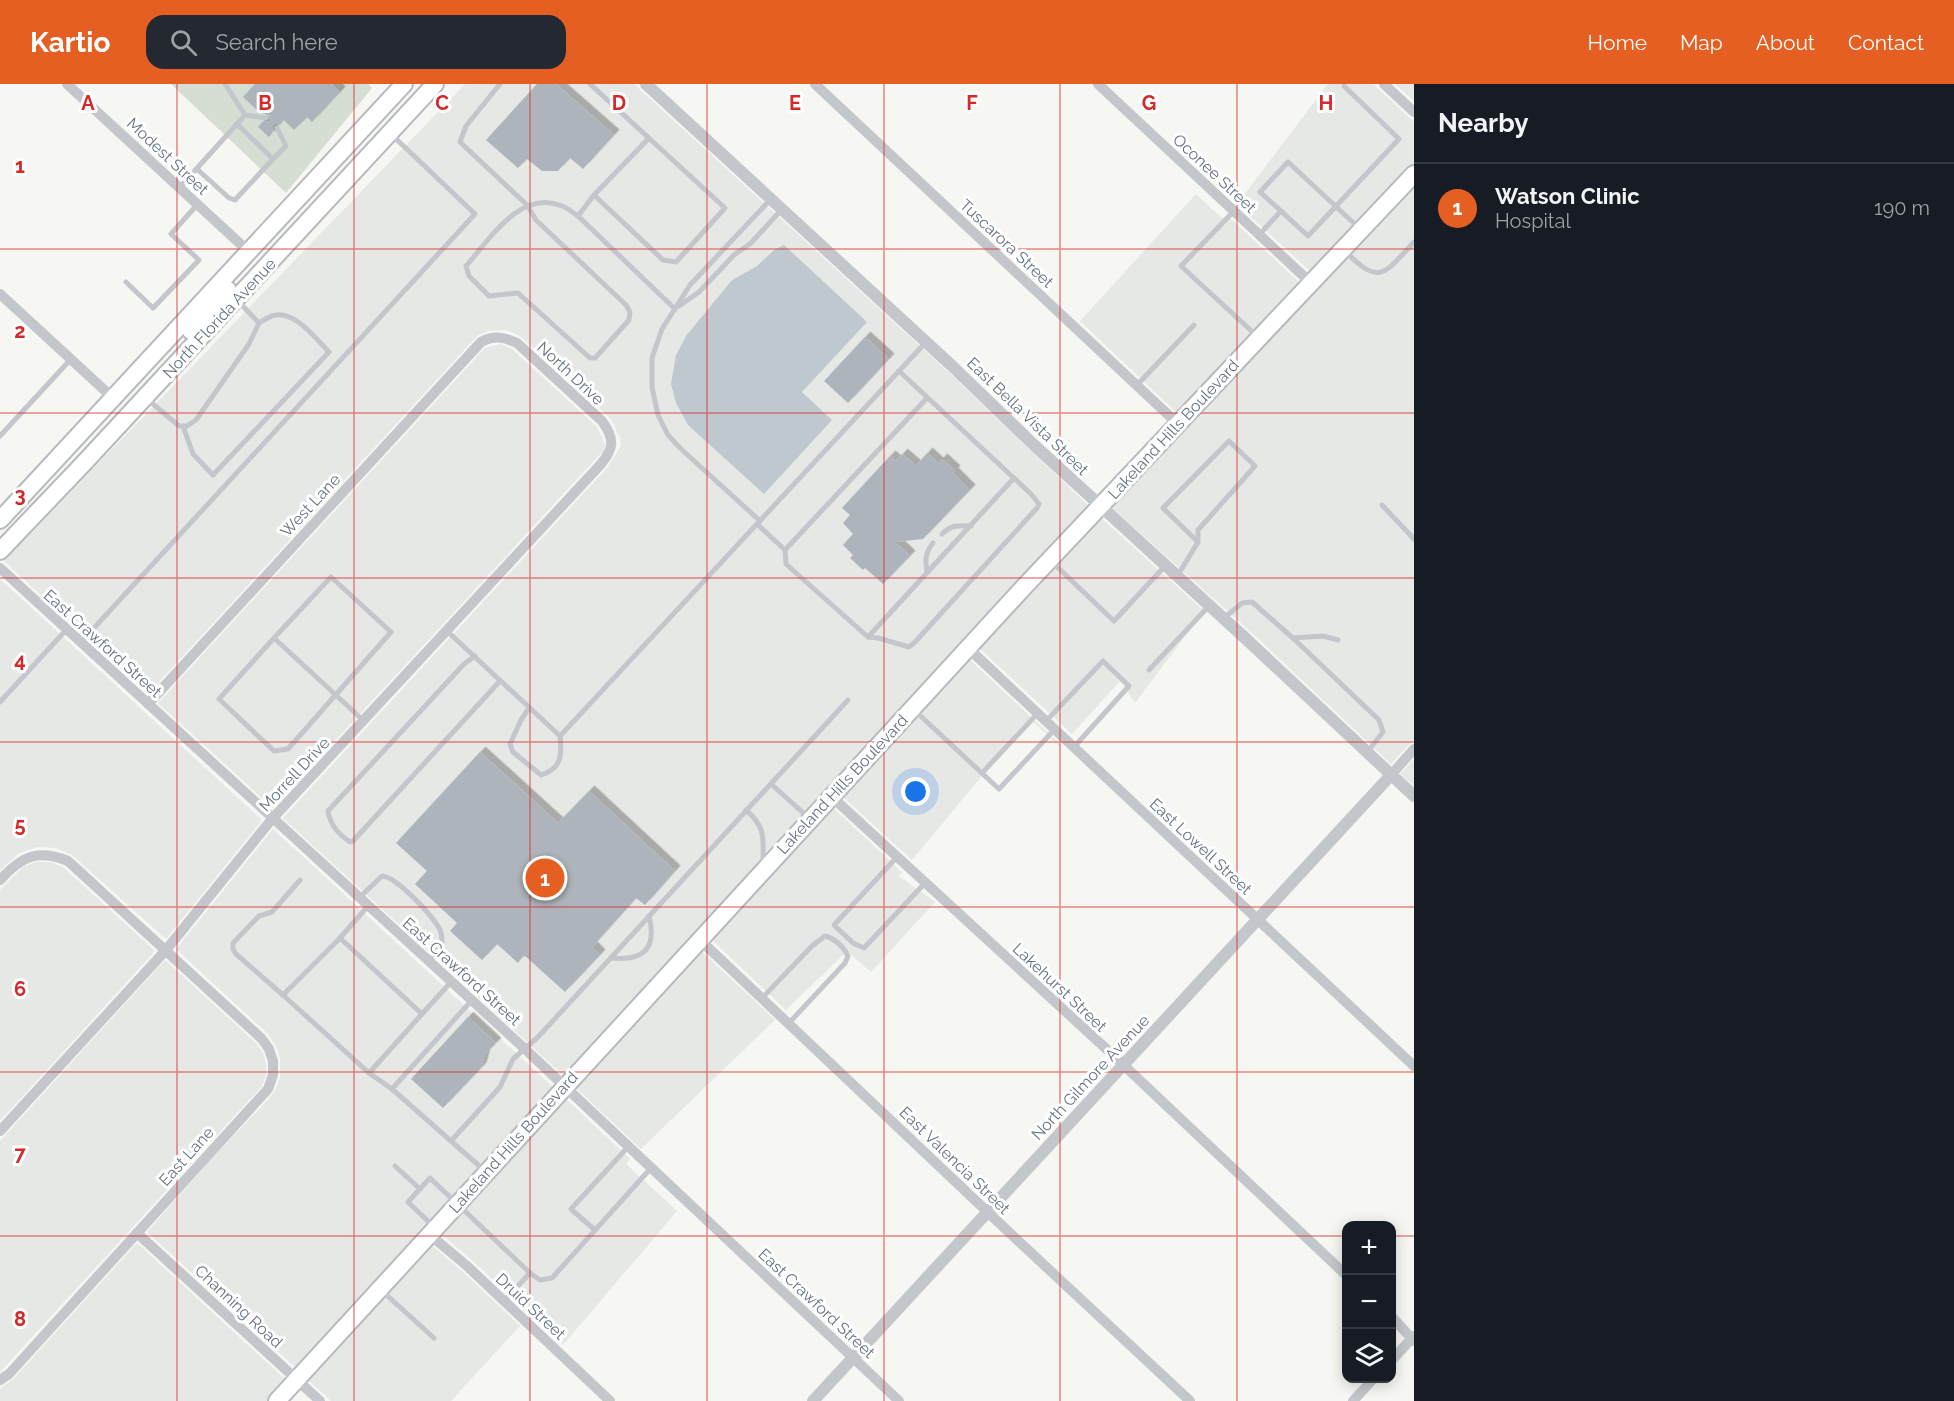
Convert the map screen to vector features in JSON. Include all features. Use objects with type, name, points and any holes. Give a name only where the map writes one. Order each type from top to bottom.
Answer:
[{"type":"main road","name":"North Florida Avenue","points":[[0,520],[404,84]]},
{"type":"main road","name":"North Florida Avenue","points":[[0,551],[435,84]]},
{"type":"main road","name":"Lakeland Hills Boulevard","points":[[277,1401],[912,708],[1414,174]]},
{"type":"main road","points":[[169,371],[186,338],[252,263],[252,256],[248,251]]},
{"type":"main road","points":[[0,537],[87,441],[98,415]]},
{"type":"street","name":"Modest Street","points":[[67,84],[248,251]]},
{"type":"street","name":"East Bella Vista Street","points":[[646,84],[1414,796]]},
{"type":"street","name":"Tuscarora Street","points":[[815,84],[1178,424]]},
{"type":"street","name":"Oconee Street","points":[[1098,84],[1312,284]]},
{"type":"street","points":[[1384,84],[1414,112]]},
{"type":"street","points":[[0,294],[113,398]]},
{"type":"street","name":"North Drive","points":[[499,337],[517,343],[594,413],[608,429],[612,442]]},
{"type":"street","name":"West Lane","points":[[148,704],[481,342],[488,338],[499,337]]},
{"type":"street","name":"Morrell Drive","points":[[0,1131],[166,950],[272,819],[602,464],[610,452],[612,442]]},
{"type":"street","name":"East Crawford Street","points":[[0,568],[525,1049],[899,1401]]},
{"type":"street","name":"East Lowell Street","points":[[968,648],[1414,1066]]},
{"type":"street","points":[[1391,775],[1414,749]]},
{"type":"street","name":"North Gilmore Avenue","points":[[813,1401],[1391,775]]},
{"type":"street","name":"Lakehurst Street","points":[[831,796],[1124,1065],[1342,1270]]},
{"type":"street","points":[[0,880],[21,860],[37,854],[53,855],[68,861],[166,950]]},
{"type":"street","name":"East Valencia Street","points":[[699,939],[1190,1401]]},
{"type":"street","name":"East Lane","points":[[0,1380],[9,1374],[208,1152],[268,1089],[273,1075],[273,1061],[262,1039],[166,950]]},
{"type":"street","name":"Druid Street","points":[[432,1231],[610,1401]]},
{"type":"street","name":"Channing Road","points":[[137,1233],[320,1401]]},
{"type":"street","points":[[1396,1321],[1413,1338],[1396,1356]]},
{"type":"street","points":[[1353,1401],[1369,1383]]},
{"type":"lane","points":[[225,84],[245,115],[266,118]]},
{"type":"lane","points":[[500,84],[466,126],[460,142],[527,205],[536,220],[626,305],[630,312],[629,320],[595,358],[590,358],[518,293],[489,296],[469,276],[466,266],[514,213],[527,205],[562,206],[578,216],[675,309]]},
{"type":"lane","points":[[590,84],[725,208],[676,262],[663,260],[594,195]]},
{"type":"lane","points":[[1344,86],[1400,139],[1336,206],[1308,236],[1260,192],[1288,162],[1336,206],[1362,231]]},
{"type":"lane","points":[[180,188],[245,115]]},
{"type":"lane","points":[[237,124],[273,159]]},
{"type":"lane","points":[[197,168],[235,200],[286,146],[277,128]]},
{"type":"lane","points":[[80,643],[475,214],[390,134]]},
{"type":"lane","points":[[578,216],[594,195],[649,138]]},
{"type":"lane","points":[[771,199],[690,285],[662,329],[652,358],[652,387],[658,415],[668,435],[680,448],[784,550],[786,564],[868,637],[909,647],[1037,508],[1038,500],[899,371]]},
{"type":"lane","points":[[126,282],[153,308],[199,260],[171,234],[198,204]]},
{"type":"lane","points":[[675,309],[699,292],[734,255],[751,243],[782,209]]},
{"type":"lane","points":[[1234,211],[1181,266],[1259,339]]},
{"type":"lane","points":[[1259,235],[1281,212]]},
{"type":"lane","points":[[734,238],[745,248]]},
{"type":"lane","points":[[1344,250],[1358,265],[1378,274],[1386,272],[1414,242]]},
{"type":"lane","points":[[236,299],[260,323]]},
{"type":"lane","points":[[145,397],[170,420],[179,426],[183,426],[187,426],[196,420],[249,344],[260,323],[273,315],[284,315],[294,319],[329,352],[213,475],[192,454],[183,426]]},
{"type":"lane","points":[[1137,385],[1194,325]]},
{"type":"lane","points":[[560,736],[926,342]]},
{"type":"lane","points":[[0,436],[70,359]]},
{"type":"lane","points":[[784,550],[927,398]]},
{"type":"lane","points":[[1177,577],[1198,542],[1198,530],[1255,466],[1229,441],[1162,508],[1198,542]]},
{"type":"lane","points":[[868,637],[1014,478]]},
{"type":"lane","points":[[1382,505],[1414,539]]},
{"type":"lane","points":[[942,534],[948,528],[956,525],[971,526]]},
{"type":"lane","points":[[927,572],[925,558],[933,543]]},
{"type":"lane","points":[[1050,560],[1114,621],[1165,566]]},
{"type":"lane","points":[[331,577],[391,632],[288,749],[274,751],[219,699],[274,638],[331,577]]},
{"type":"lane","points":[[1224,618],[1242,603],[1252,602],[1293,638],[1379,720],[1383,732],[1367,753]]},
{"type":"lane","points":[[1149,670],[1209,606]]},
{"type":"lane","points":[[0,702],[66,630]]},
{"type":"lane","points":[[447,631],[560,736],[562,752],[559,764],[550,772],[542,775],[513,752],[510,744],[529,708]]},
{"type":"lane","points":[[1293,638],[1323,636],[1338,640]]},
{"type":"lane","points":[[274,638],[364,721]]},
{"type":"lane","points":[[475,656],[464,664],[328,810],[329,821],[344,838],[350,842],[353,841],[500,681]]},
{"type":"lane","points":[[982,773],[1103,661],[1129,686],[1074,747]]},
{"type":"lane","points":[[451,1141],[500,1088],[513,1059],[538,1037],[848,700]]},
{"type":"lane","points":[[912,708],[999,789],[1055,729]]},
{"type":"lane","points":[[771,784],[810,819]]},
{"type":"lane","points":[[746,810],[754,816],[764,834],[763,870]]},
{"type":"lane","points":[[897,857],[834,925],[853,943],[864,948],[925,883]]},
{"type":"lane","points":[[359,898],[378,878],[382,876],[393,879],[433,919],[441,931],[442,944],[429,961]]},
{"type":"lane","points":[[300,880],[272,912],[259,916],[233,943],[236,954],[369,1073],[392,1089],[486,1172]]},
{"type":"lane","points":[[283,995],[340,938],[368,906]]},
{"type":"lane","points":[[611,958],[637,957],[649,946],[653,932],[649,916]]},
{"type":"lane","points":[[762,998],[812,946],[825,936],[833,938],[845,949],[848,956],[845,963],[789,1023]]},
{"type":"lane","points":[[340,938],[422,1014]]},
{"type":"lane","points":[[369,1073],[451,982]]},
{"type":"lane","points":[[392,1089],[471,1000]]},
{"type":"lane","points":[[595,1230],[571,1209],[628,1147]]},
{"type":"lane","points":[[395,1166],[420,1189]]},
{"type":"lane","points":[[432,1231],[408,1202],[430,1178],[530,1273],[540,1280],[552,1278],[651,1168]]},
{"type":"lane","points":[[504,1301],[530,1273]]},
{"type":"lane","points":[[379,1289],[435,1338]]},
{"type":"shaded area","points":[[171,84],[368,84],[372,88],[286,193]]},
{"type":"shaded area","points":[[465,84],[634,84],[946,370],[1090,507],[564,1076],[283,818],[607,468],[621,446],[620,436],[608,416],[520,336],[506,330],[488,331],[478,335],[148,694],[4,561]],"holes":[[[774,250],[802,392],[832,421],[676,355],[732,280],[757,266]]]},
{"type":"shaded area","points":[[1328,84],[1373,84],[1414,122],[1414,165],[1312,273],[1237,204]]},
{"type":"shaded area","points":[[1395,84],[1414,84],[1414,101]]},
{"type":"shaded area","points":[[1414,184],[1414,739],[1391,764],[1251,632],[1110,506]]},
{"type":"shaded area","points":[[1196,194],[1224,220],[1228,216],[1302,285],[1178,414],[1080,321]]},
{"type":"shaded area","points":[[784,245],[867,322],[802,392],[832,420],[764,494],[688,425],[676,403],[671,384],[676,355],[686,336],[732,280],[757,266],[774,250]]},
{"type":"shaded area","points":[[501,344],[512,349],[597,427],[605,444],[604,450],[273,808],[158,703],[485,348]]},
{"type":"shaded area","points":[[1100,517],[1204,611],[1135,703],[1120,681],[1072,734],[978,647]]},
{"type":"shaded area","points":[[0,579],[262,820],[166,939],[71,854],[56,848],[38,847],[19,853],[0,870]]},
{"type":"shaded area","points":[[968,658],[1061,745],[1060,747],[1032,721],[980,778],[912,860],[841,795]]},
{"type":"shaded area","points":[[1414,759],[1414,786],[1400,774]]},
{"type":"shaded area","points":[[831,806],[902,872],[899,876],[935,902],[871,972],[847,951],[786,1010],[710,938]]},
{"type":"shaded area","points":[[273,829],[554,1088],[297,1369],[147,1232],[213,1157],[264,1104],[275,1091],[280,1077],[280,1058],[268,1034],[176,949]]},
{"type":"shaded area","points":[[37,862],[51,862],[63,867],[155,951],[0,1121],[0,890],[24,866]]},
{"type":"shaded area","points":[[699,949],[775,1020],[641,1149],[574,1086]]},
{"type":"shaded area","points":[[165,960],[257,1044],[266,1063],[266,1074],[262,1086],[0,1372],[0,1141]]},
{"type":"shaded area","points":[[564,1097],[630,1159],[626,1164],[677,1211],[563,1345],[440,1233]]},
{"type":"shaded area","points":[[137,1243],[287,1381],[268,1401],[0,1401],[0,1389],[14,1378]]},
{"type":"shaded area","points":[[430,1244],[520,1326],[451,1401],[331,1401],[307,1379]]},
{"type":"building","points":[[255,84],[332,84],[340,92],[312,122],[307,117],[294,130],[284,120],[280,125],[275,123],[269,137],[258,127],[262,122],[269,121],[270,116],[259,112],[243,97]]},
{"type":"building","points":[[537,84],[556,84],[614,135],[583,169],[570,158],[558,171],[542,171],[527,159],[518,168],[486,140]]},
{"type":"building","points":[[865,337],[889,359],[848,403],[824,381]]},
{"type":"building","points":[[927,453],[938,463],[942,459],[970,490],[923,539],[895,542],[910,556],[883,584],[850,558],[853,555],[843,545],[853,534],[843,523],[850,515],[842,508],[890,456],[896,461],[902,454],[916,466]]},
{"type":"building","points":[[480,752],[558,823],[589,791],[675,871],[645,905],[636,898],[592,947],[600,955],[565,992],[524,955],[518,963],[497,944],[482,960],[450,931],[457,923],[415,884],[427,871],[396,843]]},
{"type":"building","points":[[468,1017],[496,1043],[485,1054],[481,1068],[443,1108],[411,1079]]},
{"type":"place","name":"Watson Clinic","points":[[545,878]]}]
